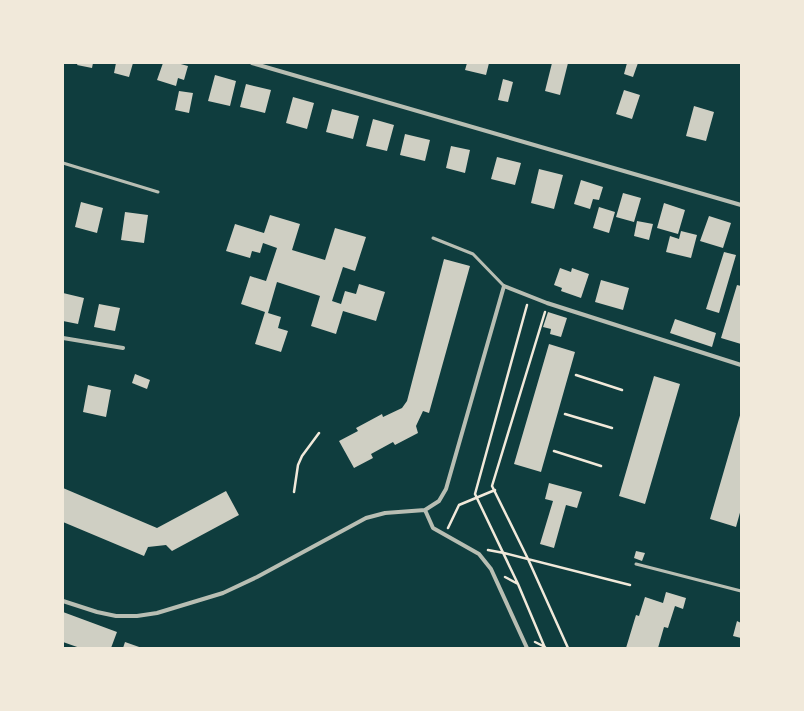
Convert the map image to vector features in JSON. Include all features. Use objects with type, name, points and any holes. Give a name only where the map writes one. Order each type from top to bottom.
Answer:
[{"type":"street","points":[[252,63],[741,205]]},
{"type":"street","points":[[63,602],[116,616],[137,616],[157,613],[223,593],[257,577],[366,518],[385,513],[425,510],[439,501],[446,489],[504,286],[529,297],[741,365]]},
{"type":"street","points":[[63,338],[123,348]]},
{"type":"street","points":[[425,510],[433,528],[479,554],[491,569],[527,648]]},
{"type":"lane","points":[[63,163],[158,192]]},
{"type":"lane","points":[[433,238],[473,254],[504,286]]},
{"type":"lane","points":[[636,564],[741,591]]},
{"type":"path","points":[[529,297],[475,494],[504,553],[545,648]]},
{"type":"path","points":[[547,303],[492,486],[528,559],[568,648]]},
{"type":"path","points":[[576,376],[622,390]]},
{"type":"path","points":[[565,414],[612,428]]},
{"type":"path","points":[[294,492],[298,465],[302,456],[319,433]]},
{"type":"path","points":[[554,451],[601,466]]},
{"type":"path","points":[[444,535],[459,505],[495,490]]},
{"type":"path","points":[[479,554],[486,550],[504,553],[630,585]]},
{"type":"building","points":[[78,63],[93,63],[92,68],[77,65]]},
{"type":"building","points":[[116,63],[133,63],[129,77],[114,73]]},
{"type":"building","points":[[163,63],[177,63],[188,66],[184,80],[178,78],[176,86],[157,80]]},
{"type":"building","points":[[467,63],[489,63],[486,75],[465,70]]},
{"type":"building","points":[[552,63],[568,63],[560,95],[545,91]]},
{"type":"building","points":[[627,63],[638,63],[633,77],[624,74]]},
{"type":"building","points":[[215,75],[236,81],[230,106],[208,101]]},
{"type":"building","points":[[503,79],[513,82],[508,102],[498,100]]},
{"type":"building","points":[[246,84],[271,90],[265,113],[240,107]]},
{"type":"building","points":[[624,90],[640,95],[632,119],[616,114]]},
{"type":"building","points":[[179,91],[193,93],[189,113],[175,110]]},
{"type":"building","points":[[293,97],[314,103],[307,129],[286,123]]},
{"type":"building","points":[[694,106],[714,112],[706,141],[686,136]]},
{"type":"building","points":[[332,109],[359,116],[353,139],[326,132]]},
{"type":"building","points":[[373,119],[394,125],[387,151],[366,146]]},
{"type":"building","points":[[405,134],[430,140],[425,161],[400,155]]},
{"type":"building","points":[[451,146],[470,150],[465,173],[446,168]]},
{"type":"building","points":[[497,157],[521,163],[515,185],[491,179]]},
{"type":"building","points":[[539,169],[563,175],[554,209],[531,203]]},
{"type":"building","points":[[581,180],[603,187],[599,200],[593,199],[590,209],[574,204]]},
{"type":"building","points":[[623,193],[641,198],[634,222],[616,217]]},
{"type":"building","points":[[81,202],[103,208],[97,233],[75,227]]},
{"type":"building","points":[[664,203],[685,210],[678,234],[657,228]]},
{"type":"building","points":[[599,207],[615,212],[609,233],[593,228]]},
{"type":"building","points":[[125,212],[148,215],[144,243],[121,240]]},
{"type":"building","points":[[270,215],[300,224],[292,250],[325,260],[335,228],[366,237],[355,271],[343,267],[332,301],[341,304],[345,291],[356,294],[359,284],[385,292],[376,321],[343,311],[336,334],[311,326],[320,296],[277,282],[268,313],[281,317],[278,328],[288,331],[281,352],[255,344],[265,312],[241,304],[250,276],[266,281],[277,248],[263,243],[260,253],[252,251],[250,258],[226,251],[235,224],[264,233]]},
{"type":"building","points":[[709,216],[731,223],[723,248],[700,241]]},
{"type":"building","points":[[637,221],[653,224],[649,240],[634,236]]},
{"type":"building","points":[[681,231],[697,235],[691,258],[666,252],[670,236],[679,239]]},
{"type":"building","points":[[724,252],[736,255],[719,313],[706,309]]},
{"type":"building","points":[[444,259],[470,266],[429,413],[423,411],[416,426],[418,433],[395,445],[393,442],[371,454],[373,458],[354,468],[339,441],[358,431],[356,428],[382,414],[383,417],[402,408],[407,401]]},
{"type":"building","points":[[560,268],[571,272],[572,268],[589,274],[581,298],[561,291],[562,288],[554,285]]},
{"type":"building","points":[[601,280],[629,288],[623,310],[595,302]]},
{"type":"building","points":[[737,285],[741,286],[741,344],[721,338]]},
{"type":"building","points":[[63,293],[84,298],[78,324],[63,321]]},
{"type":"building","points":[[99,304],[120,308],[115,331],[94,327]]},
{"type":"building","points":[[548,312],[567,318],[561,337],[550,334],[551,329],[543,327]]},
{"type":"building","points":[[675,319],[716,333],[712,347],[670,333]]},
{"type":"building","points":[[549,344],[575,352],[541,472],[514,464]]},
{"type":"building","points":[[135,374],[150,380],[147,389],[132,383]]},
{"type":"building","points":[[654,376],[680,384],[645,504],[619,496]]},
{"type":"building","points":[[88,385],[111,390],[106,417],[83,412]]},
{"type":"building","points":[[741,412],[741,509],[736,527],[710,519]]},
{"type":"building","points":[[549,483],[582,492],[577,508],[566,505],[554,548],[540,544],[553,501],[545,499]]},
{"type":"building","points":[[63,488],[157,528],[226,491],[239,515],[172,551],[166,545],[148,547],[144,556],[63,522]]},
{"type":"building","points":[[636,551],[645,553],[642,561],[634,558]]},
{"type":"building","points":[[666,592],[686,598],[683,609],[675,606],[668,628],[664,627],[658,648],[626,648],[636,615],[639,616],[645,597],[663,603]]},
{"type":"building","points":[[63,612],[117,632],[111,648],[80,648],[63,642]]},
{"type":"building","points":[[737,621],[741,623],[741,638],[733,636]]},
{"type":"building","points":[[125,642],[142,648],[123,648]]}]
